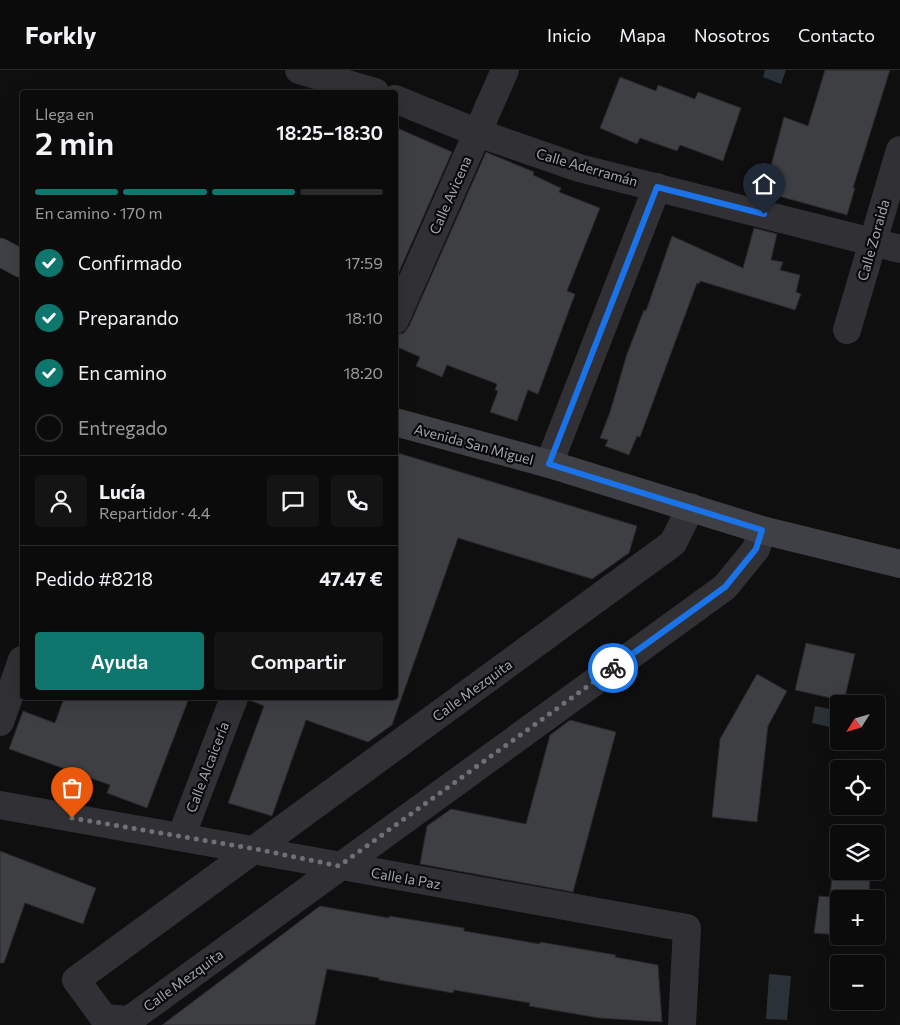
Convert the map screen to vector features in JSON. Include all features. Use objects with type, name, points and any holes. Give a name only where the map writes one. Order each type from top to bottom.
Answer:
[{"type":"street","points":[[299,70],[368,90]]},
{"type":"street","name":"Calle Avicena","points":[[398,313],[505,70]]},
{"type":"street","name":"Calle Aderramán","points":[[398,100],[478,132],[579,168],[900,249]]},
{"type":"street","name":"Calle Zoraida","points":[[847,330],[900,150]]},
{"type":"street","points":[[549,464],[657,187]]},
{"type":"street","points":[[0,252],[20,263]]},
{"type":"street","name":"Avenida San Miguel","points":[[398,423],[549,464],[762,530],[900,564]]},
{"type":"street","name":"Calle Mezquita","points":[[691,508],[673,543],[76,980],[104,1018],[129,1020],[725,587],[756,549],[762,530]]},
{"type":"street","points":[[0,722],[20,666]]},
{"type":"street","name":"Calle Alcaicería","points":[[181,837],[233,700]]},
{"type":"street","name":"Calle la Paz","points":[[0,805],[256,849],[339,866],[688,928],[682,1025]]},
{"type":"shaded area","points":[[765,70],[786,70],[781,84],[763,77]]},
{"type":"shaded area","points":[[815,706],[830,709],[830,727],[812,723]]},
{"type":"shaded area","points":[[769,974],[791,976],[787,1020],[766,1019]]},
{"type":"building","points":[[825,70],[890,70],[853,188],[855,188],[847,215],[764,192],[784,117],[808,126]]},
{"type":"building","points":[[620,77],[656,91],[658,85],[695,99],[698,92],[741,108],[723,161],[680,145],[677,151],[640,138],[637,144],[600,128]]},
{"type":"building","points":[[398,128],[452,152],[398,274]]},
{"type":"building","points":[[486,152],[534,172],[533,175],[561,188],[559,192],[600,208],[567,291],[575,294],[538,394],[528,390],[517,421],[490,412],[498,391],[495,390],[497,384],[447,365],[442,377],[416,366],[420,357],[398,347],[398,334],[404,333],[409,326]]},
{"type":"building","points":[[754,228],[777,234],[771,260],[783,262],[780,270],[800,275],[796,292],[801,294],[795,310],[700,281],[699,284],[697,283],[640,437],[637,436],[629,455],[605,446],[608,440],[600,438],[610,412],[627,354],[644,310],[646,311],[672,236],[743,268]]},
{"type":"building","points":[[398,453],[637,526],[629,553],[592,579],[458,538],[392,725],[368,742],[306,720],[272,816],[228,803],[264,706],[252,701],[398,700]]},
{"type":"building","points":[[806,643],[855,654],[845,695],[830,695],[830,698],[795,690]]},
{"type":"building","points":[[757,674],[787,691],[768,726],[757,822],[712,817],[720,739]]},
{"type":"building","points":[[63,700],[188,700],[147,808],[107,793],[110,785],[9,749],[23,711],[55,723]]},
{"type":"building","points":[[570,720],[616,732],[573,892],[420,864],[427,826],[451,809],[526,824],[550,735]]},
{"type":"building","points":[[0,851],[96,888],[83,924],[25,903],[4,963],[0,963]]},
{"type":"building","points":[[832,880],[870,881],[869,890],[831,890]]},
{"type":"building","points":[[819,896],[830,897],[830,934],[814,933]]},
{"type":"building","points":[[320,906],[464,928],[464,931],[616,955],[615,957],[658,965],[662,1022],[599,1018],[529,1006],[530,1003],[454,990],[453,993],[327,969],[315,1025],[162,1025]]},
{"type":"way so far","points":[[72,818],[256,849],[339,866],[613,668]]},
{"type":"route","points":[[613,668],[725,587],[756,549],[762,530],[549,464],[657,187],[764,214]]}]
